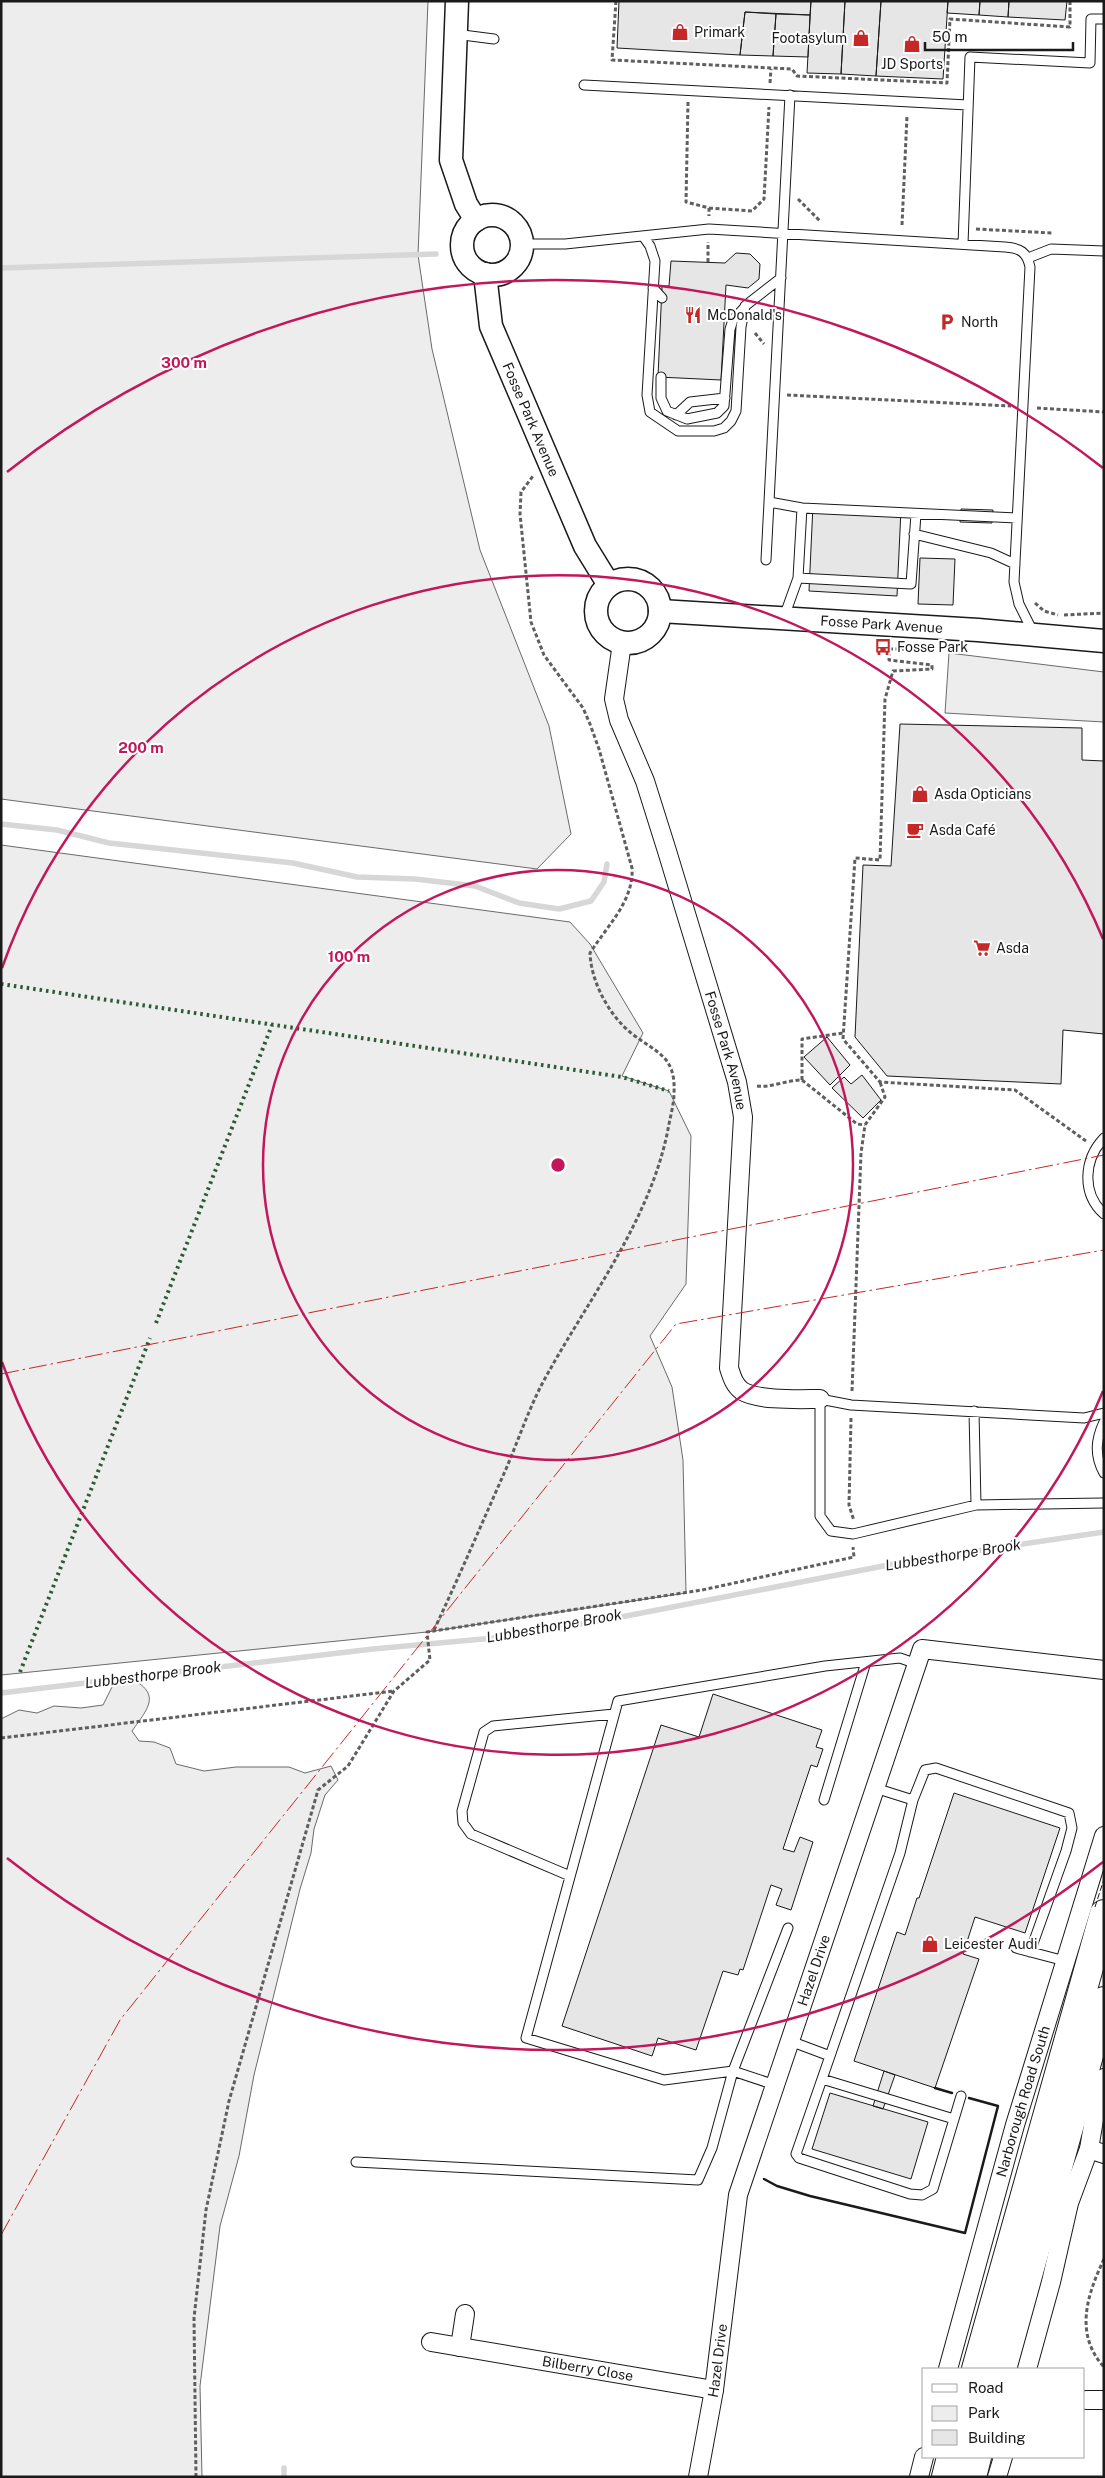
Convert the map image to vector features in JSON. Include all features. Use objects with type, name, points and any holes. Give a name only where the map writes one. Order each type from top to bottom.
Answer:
[{"type":"main road","name":"Narborough Road South","points":[[976,2368],[1104,1914]]},
{"type":"main road","points":[[1002,2368],[1104,2001]]},
{"type":"main road","points":[[946,2477],[951,2458]]},
{"type":"main road","points":[[972,2477],[977,2458]]},
{"type":"street","points":[[457,1],[451,160],[466,204],[476,220]]},
{"type":"street","points":[[484,216],[502,216],[517,227],[523,244],[518,262],[503,273],[485,274],[476,270],[464,255],[464,235],[468,226],[476,220],[484,216]]},
{"type":"street","name":"Fosse Park Avenue","points":[[485,274],[491,326],[585,546],[609,585]]},
{"type":"street","points":[[628,578],[642,582],[654,592],[660,611],[655,629],[648,636],[640,641],[622,643],[603,632],[597,618],[597,602],[609,585],[618,580],[628,578]]},
{"type":"street","name":"Fosse Park Avenue","points":[[660,611],[784,617],[1034,634],[1104,641]]},
{"type":"street","name":"Fosse Park Avenue","points":[[622,643],[614,699],[620,720],[645,781],[667,852],[737,1082],[743,1117],[729,1368],[733,1382],[741,1390],[752,1395],[820,1399]]},
{"type":"street","name":"Hazel Drive","points":[[698,2477],[714,2390],[738,2195],[922,1648],[1104,1670]]},
{"type":"street","name":"Narborough Road South","points":[[948,2368],[1015,2125],[1104,1836]]},
{"type":"street","points":[[1027,2368],[1051,2282],[1069,2203],[1096,2152],[1097,2102],[1104,2078]]},
{"type":"street","points":[[460,2347],[465,2314]]},
{"type":"street","name":"Bilberry Close","points":[[431,2342],[714,2390]]},
{"type":"street","points":[[919,2477],[924,2458]]},
{"type":"street","points":[[997,2477],[1003,2458]]},
{"type":"lane","points":[[963,244],[970,57],[1090,63],[1091,19],[1104,19]]},
{"type":"lane","points":[[455,34],[494,39]]},
{"type":"lane","points":[[584,85],[908,100],[968,105]]},
{"type":"lane","points":[[766,560],[790,95]]},
{"type":"lane","points":[[523,244],[566,244],[709,229],[1017,248],[1028,258],[1030,267],[1015,564],[1016,595],[1034,634]]},
{"type":"lane","points":[[643,236],[650,246],[655,260],[647,396],[650,412],[678,431],[714,431],[724,428],[731,421],[736,411],[741,327],[745,306]]},
{"type":"lane","points":[[1028,258],[1050,249],[1104,251]]},
{"type":"lane","points":[[661,377],[660,398],[667,411],[687,419],[717,413],[724,406],[730,330],[733,320],[745,306],[781,278]]},
{"type":"lane","points":[[654,288],[662,298]]},
{"type":"lane","points":[[676,415],[690,402],[725,398]]},
{"type":"lane","points":[[769,502],[802,508],[1017,518]]},
{"type":"lane","points":[[784,617],[798,578],[802,508]]},
{"type":"lane","points":[[798,578],[911,584],[916,514]]},
{"type":"lane","points":[[914,534],[991,553],[1015,564]]},
{"type":"lane","points":[[1104,1138],[1095,1147],[1087,1168],[1088,1190],[1096,1207],[1104,1214]]},
{"type":"lane","points":[[1104,1413],[1084,1418],[974,1410],[852,1405],[820,1399],[820,1516],[831,1531],[859,1533],[976,1505],[1104,1503]]},
{"type":"lane","points":[[974,1410],[976,1505]]},
{"type":"lane","points":[[1104,1422],[1097,1436],[1096,1451],[1099,1464],[1104,1473]]},
{"type":"lane","points":[[775,2085],[733,2071],[664,2080],[526,2038],[618,1701],[826,1666],[900,1658],[917,1664]]},
{"type":"lane","points":[[824,1800],[866,1662]]},
{"type":"lane","points":[[570,1876],[471,1834],[463,1823],[462,1811],[484,1732],[493,1726],[614,1714]]},
{"type":"lane","points":[[961,2096],[933,2189],[922,2195],[910,2194],[799,2158],[796,2154],[900,1853],[913,1800],[925,1770],[936,1768],[1069,1813],[1072,1828],[1066,1851],[1030,1952]]},
{"type":"lane","points":[[875,1788],[913,1800]]},
{"type":"lane","points":[[356,2162],[698,2180],[712,2148],[733,2071],[788,1928]]},
{"type":"lane","points":[[1016,1948],[1065,1961]]},
{"type":"lane","points":[[790,2042],[830,2056]]},
{"type":"lane","points":[[822,2079],[954,2119]]},
{"type":"path","points":[[616,1],[612,60],[771,68],[792,70],[797,76],[947,83],[950,19],[1070,28],[1070,1]]},
{"type":"path","points":[[688,89],[686,202],[709,208],[752,211],[764,199],[771,68]]},
{"type":"path","points":[[902,225],[908,100]]},
{"type":"path","points":[[708,262],[709,208]]},
{"type":"path","points":[[775,394],[1104,412]]},
{"type":"path","points":[[434,1630],[541,1386],[613,1264],[645,1201],[665,1145],[674,1094],[674,1074],[667,1058],[630,1032],[612,1012],[594,979],[590,964],[590,953],[628,896],[632,882],[632,868],[590,724],[583,708],[544,655],[531,622],[520,514],[521,492],[532,477],[551,466]]},
{"type":"path","points":[[1032,600],[1044,611],[1060,615],[1104,613]]},
{"type":"path","points":[[196,2477],[194,2318],[206,2210],[229,2101],[318,1790],[348,1766],[394,1691],[430,1660],[427,1632],[702,1590],[854,1557],[852,1547],[861,1544],[849,1505],[861,1153],[865,1125],[885,1097],[880,1082],[843,1039],[855,858],[880,860],[885,699],[893,671],[932,669],[932,665],[889,660],[889,625]]},
{"type":"path","points":[[802,1080],[802,1039],[844,1033]]},
{"type":"path","points":[[737,1082],[763,1087],[786,1080],[802,1080],[857,1124],[865,1125]]},
{"type":"path","points":[[880,1082],[1015,1090],[1095,1147]]},
{"type":"path","points":[[1,1738],[394,1691]]},
{"type":"path","points":[[1104,2259],[1092,2285],[1085,2311],[1089,2345],[1104,2367]]},
{"type":"green space","points":[[1,1],[428,1],[418,255],[432,349],[480,550],[549,726],[571,834],[537,869],[1,799]]},
{"type":"green space","points":[[949,653],[1104,672],[1104,722],[945,713]]},
{"type":"green space","points":[[1,845],[570,922],[590,944],[643,1033],[622,1076],[669,1091],[691,1136],[686,1284],[650,1336],[672,1387],[683,1460],[686,1593],[427,1632],[1,1675]]},
{"type":"green space","points":[[126,1676],[138,1682],[149,1695],[147,1708],[132,1731],[139,1741],[154,1742],[170,1748],[176,1764],[204,1771],[236,1767],[289,1767],[305,1773],[331,1766],[338,1780],[325,1795],[314,1829],[311,1853],[300,1889],[254,2075],[239,2156],[220,2226],[200,2386],[202,2477],[1,2477],[1,1719],[19,1710],[37,1713],[54,1706],[81,1708],[103,1705],[113,1685]]},
{"type":"building","name":"Primark","points":[[619,1],[811,1],[810,15],[745,12],[740,55],[617,48]]},
{"type":"building","points":[[811,1],[845,1],[841,74],[807,73]]},
{"type":"building","name":"Footasylum","points":[[845,1],[881,1],[876,76],[841,74]]},
{"type":"building","name":"JD Sports","points":[[881,1],[948,1],[943,79],[876,76]]},
{"type":"building","points":[[948,1],[980,1],[979,15],[947,13]]},
{"type":"building","points":[[980,1],[1009,1],[1008,17],[979,15]]},
{"type":"building","points":[[1009,1],[1067,1],[1065,20],[1008,17]]},
{"type":"building","points":[[745,12],[776,14],[773,56],[740,55]]},
{"type":"building","points":[[776,14],[810,15],[808,57],[773,56]]},
{"type":"building","name":"McDonald's","points":[[736,253],[750,254],[760,264],[759,279],[748,288],[726,285],[721,380],[658,377],[662,286],[669,286],[671,261],[725,263]]},
{"type":"building","points":[[813,505],[901,509],[897,596],[809,591]]},
{"type":"building","points":[[961,509],[993,510],[992,523],[960,522]]},
{"type":"building","points":[[920,558],[955,559],[953,605],[918,604]]},
{"type":"building","name":"Asda","points":[[900,724],[1082,728],[1082,760],[1104,761],[1104,1034],[1063,1030],[1061,1084],[887,1076],[855,1037],[863,865],[891,866]]},
{"type":"building","points":[[827,1037],[850,1065],[830,1085],[804,1057]]},
{"type":"building","points":[[862,1075],[881,1100],[863,1118],[832,1088],[844,1077],[851,1084]]},
{"type":"building","points":[[713,1694],[822,1730],[816,1747],[823,1749],[817,1767],[811,1765],[783,1849],[794,1852],[800,1837],[813,1842],[791,1910],[776,1905],[782,1889],[771,1885],[743,1970],[740,1969],[738,1975],[723,1971],[696,2050],[658,2038],[652,2056],[562,2026],[661,1725],[699,1737]]},
{"type":"building","name":"Leicester Audi","points":[[954,1793],[1060,1828],[1025,1933],[975,1917],[963,1954],[979,1959],[935,2088],[854,2061],[897,1932],[905,1935]]},
{"type":"building","points":[[884,2071],[895,2075],[883,2109],[873,2106]]},
{"type":"building","points":[[830,2093],[928,2122],[911,2179],[812,2149]]},
{"type":"waterway","points":[[1,268],[436,254]]},
{"type":"waterway","points":[[1,824],[57,830],[109,843],[293,863],[357,877],[415,879],[475,886],[519,903],[559,909],[591,901],[604,882],[607,864]]},
{"type":"waterway","name":"Lubbesthorpe Brook","points":[[1,1693],[373,1649],[505,1637],[621,1617],[909,1561],[1104,1532]]},
{"type":"waterway","points":[[284,2468],[284,2477]]},
{"type":"hedge","points":[[1,984],[622,1077],[669,1091]]},
{"type":"hedge","points":[[156,1323],[272,1025]]},
{"type":"hedge","points":[[20,1672],[150,1338]]},
{"type":"fence","points":[[1095,1907],[1104,1879]]},
{"type":"wall","points":[[935,2088],[952,2093]]},
{"type":"wall","points":[[764,2179],[777,2186],[810,2196],[965,2233],[998,2106],[969,2098]]},
{"type":"power","points":[[1,1374],[1104,1155]]},
{"type":"power","points":[[1,2235],[120,2020],[676,1324],[1104,1250]]},
{"type":"place","name":"Primark","points":[[680,32]]},
{"type":"place","name":"Footasylum","points":[[861,38]]},
{"type":"place","name":"JD Sports","points":[[912,44]]},
{"type":"place","name":"McDonald's","points":[[693,315]]},
{"type":"place","name":"North","points":[[947,322]]},
{"type":"place","name":"Fosse Park","points":[[883,647]]},
{"type":"place","name":"Asda Opticians","points":[[920,794]]},
{"type":"place","name":"Asda Café","points":[[915,830]]},
{"type":"place","name":"Asda","points":[[982,948]]},
{"type":"place","name":"Leicester Audi","points":[[930,1944]]}]
